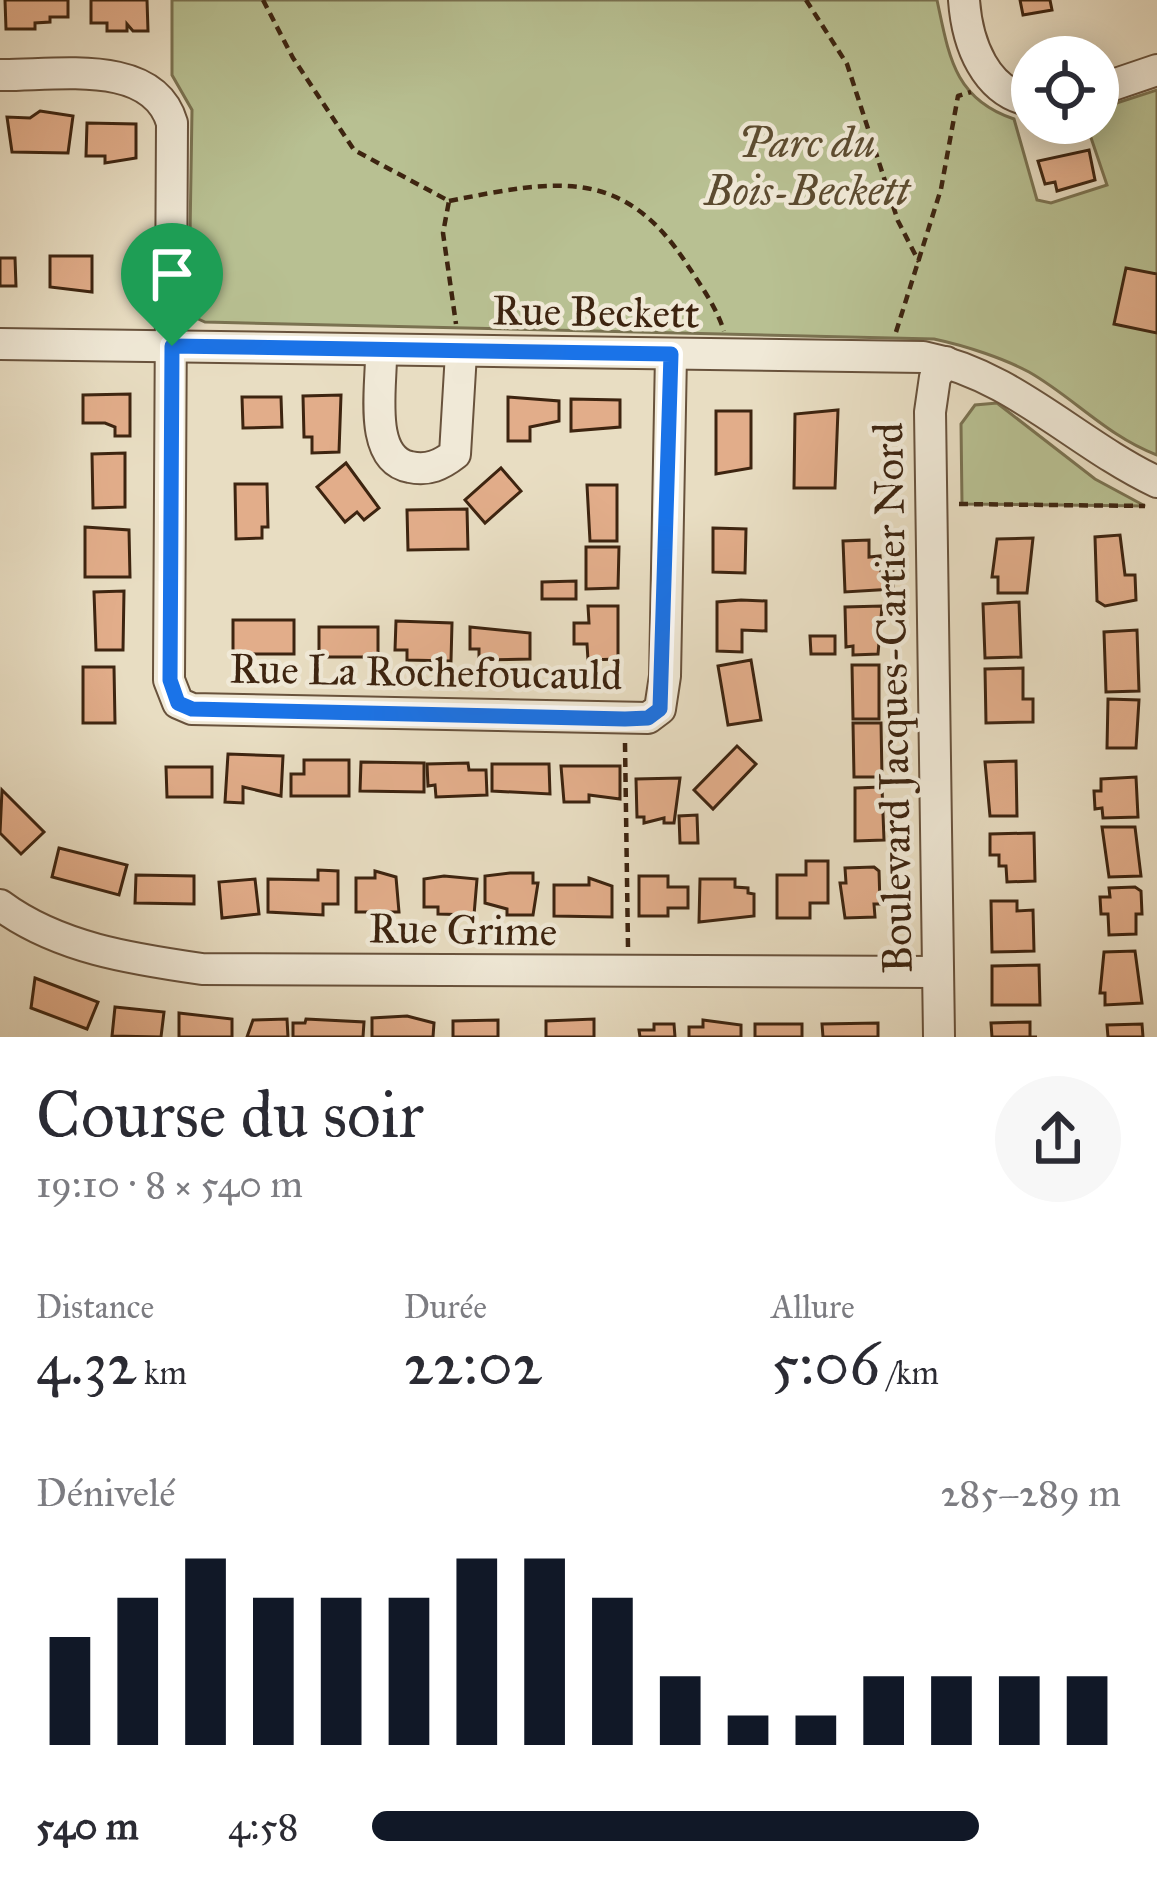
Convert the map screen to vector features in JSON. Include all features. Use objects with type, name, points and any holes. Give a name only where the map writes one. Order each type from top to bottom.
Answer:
[{"type":"street","points":[[964,0],[976,57],[996,84],[1011,91]]},
{"type":"street","points":[[1119,83],[1157,70]]},
{"type":"street","name":"Rue La Rochefoucauld","points":[[0,75],[114,77],[141,83],[167,105],[172,123],[170,680],[178,703],[192,709],[648,718],[660,709],[664,676],[671,354]]},
{"type":"street","name":"Rue Beckett","points":[[0,344],[900,356],[946,362],[1024,396],[1102,453],[1157,482]]},
{"type":"street","points":[[381,352],[382,442],[399,464],[415,469],[443,464],[455,454],[460,353]]},
{"type":"street","name":"Boulevard Jacques-Cartier Nord","points":[[939,1037],[932,392],[946,362]]},
{"type":"street","name":"Rue Grime","points":[[0,905],[70,941],[131,959],[202,969],[938,973]]},
{"type":"path","points":[[263,0],[293,58],[354,150],[449,201],[497,191],[588,186],[630,199],[663,226],[717,310]]},
{"type":"path","points":[[806,0],[847,64],[898,221],[919,262]]},
{"type":"path","points":[[900,356],[896,333],[940,189],[958,96],[996,84]]},
{"type":"path","points":[[449,201],[443,233],[460,353]]},
{"type":"path","points":[[931,504],[1157,506]]},
{"type":"path","points":[[625,719],[628,974]]},
{"type":"green space","name":"Parc du Bois-Beckett","points":[[172,0],[937,0],[957,73],[978,100],[1011,118],[1011,144],[1021,144],[1037,200],[1051,203],[1107,185],[1093,144],[1119,144],[1119,102],[1157,90],[1157,455],[1122,438],[1029,372],[934,339],[205,322],[196,318],[189,298],[192,110],[172,75]]},
{"type":"green space","points":[[997,403],[1095,479],[1145,506],[962,504],[961,424],[975,405]]},
{"type":"building","points":[[5,0],[68,0],[68,17],[50,17],[50,22],[35,23],[35,29],[6,29]]},
{"type":"building","points":[[91,0],[147,0],[148,31],[133,31],[127,24],[127,31],[107,31],[107,23],[91,23]]},
{"type":"building","points":[[1020,0],[1050,0],[1052,10],[1023,15]]},
{"type":"building","points":[[40,111],[73,116],[68,153],[12,152],[7,117],[30,118]]},
{"type":"building","points":[[87,123],[136,124],[136,158],[105,163],[105,156],[86,156]]},
{"type":"building","points":[[1089,150],[1095,180],[1057,191],[1055,182],[1045,184],[1038,161]]},
{"type":"building","points":[[50,256],[92,256],[92,292],[50,287]]},
{"type":"building","points":[[0,258],[15,258],[16,286],[0,286]]},
{"type":"building","points":[[1126,268],[1157,274],[1157,333],[1114,324]]},
{"type":"building","points":[[130,394],[130,436],[115,436],[115,427],[105,423],[83,423],[83,395]]},
{"type":"building","points":[[341,395],[339,452],[312,453],[312,437],[304,437],[303,396]]},
{"type":"building","points":[[242,397],[281,397],[282,427],[243,428]]},
{"type":"building","points":[[508,397],[559,401],[559,421],[530,427],[530,441],[508,441]]},
{"type":"building","points":[[571,399],[620,400],[620,427],[571,431]]},
{"type":"building","points":[[838,410],[835,488],[794,488],[795,414]]},
{"type":"building","points":[[716,411],[751,411],[751,468],[716,474]]},
{"type":"building","points":[[125,453],[125,507],[93,508],[92,454]]},
{"type":"building","points":[[346,463],[379,508],[364,520],[357,512],[345,522],[317,487]]},
{"type":"building","points":[[501,468],[521,491],[485,523],[465,500]]},
{"type":"building","points":[[235,484],[267,484],[268,527],[262,527],[262,538],[236,539]]},
{"type":"building","points":[[587,485],[617,485],[617,541],[590,541]]},
{"type":"building","points":[[467,509],[468,549],[408,550],[407,510]]},
{"type":"building","points":[[85,527],[129,530],[130,577],[85,577]]},
{"type":"building","points":[[713,528],[746,529],[745,573],[713,572]]},
{"type":"building","points":[[1120,535],[1125,575],[1135,575],[1136,600],[1105,606],[1097,601],[1095,537]]},
{"type":"building","points":[[1033,538],[1027,593],[998,593],[998,577],[992,577],[997,539]]},
{"type":"building","points":[[869,540],[869,557],[880,556],[881,573],[893,572],[893,589],[845,592],[843,541]]},
{"type":"building","points":[[586,547],[619,547],[618,588],[586,589]]},
{"type":"building","points":[[576,581],[576,599],[542,599],[542,582]]},
{"type":"building","points":[[124,591],[123,650],[96,650],[94,592]]},
{"type":"building","points":[[766,601],[766,631],[742,630],[742,652],[717,651],[717,602]]},
{"type":"building","points":[[1019,602],[1021,657],[985,658],[983,604]]},
{"type":"building","points":[[588,606],[618,606],[618,659],[588,660],[587,644],[574,644],[574,623],[589,623]]},
{"type":"building","points":[[882,606],[878,654],[853,655],[853,646],[846,647],[845,607]]},
{"type":"building","points":[[233,620],[294,620],[294,654],[233,654]]},
{"type":"building","points":[[396,621],[452,623],[451,661],[407,660],[407,650],[395,650]]},
{"type":"building","points":[[319,627],[378,627],[378,657],[319,657]]},
{"type":"building","points":[[470,627],[530,633],[530,659],[479,660],[479,649],[470,649]]},
{"type":"building","points":[[1137,630],[1139,691],[1106,692],[1104,632]]},
{"type":"building","points":[[810,636],[835,636],[835,654],[811,654]]},
{"type":"building","points":[[751,660],[761,720],[728,725],[718,666]]},
{"type":"building","points":[[852,665],[879,665],[879,719],[853,719]]},
{"type":"building","points":[[83,667],[114,667],[115,723],[83,723]]},
{"type":"building","points":[[1023,668],[1023,699],[1033,699],[1033,722],[986,723],[985,669]]},
{"type":"building","points":[[1108,699],[1139,700],[1136,748],[1107,748]]},
{"type":"building","points":[[853,723],[881,723],[882,777],[854,777]]},
{"type":"building","points":[[737,746],[756,764],[713,809],[694,790]]},
{"type":"building","points":[[228,754],[283,756],[281,796],[243,787],[243,803],[225,802]]},
{"type":"building","points":[[304,760],[349,760],[349,796],[291,796],[291,774],[304,774]]},
{"type":"building","points":[[1016,761],[1017,816],[990,816],[985,762]]},
{"type":"building","points":[[361,762],[424,763],[424,792],[360,791]]},
{"type":"building","points":[[468,763],[469,770],[486,770],[487,795],[436,797],[435,785],[428,786],[427,764]]},
{"type":"building","points":[[492,764],[549,764],[550,794],[492,791]]},
{"type":"building","points":[[561,766],[620,766],[620,799],[589,795],[589,802],[564,802]]},
{"type":"building","points":[[166,767],[212,767],[212,797],[167,797]]},
{"type":"building","points":[[1136,777],[1138,817],[1103,818],[1102,808],[1095,809],[1094,791],[1101,791],[1101,779]]},
{"type":"building","points":[[680,778],[674,823],[664,823],[664,818],[644,823],[644,817],[637,817],[636,779]]},
{"type":"building","points":[[882,787],[884,840],[855,841],[855,788]]},
{"type":"building","points":[[2,790],[44,832],[21,854],[0,833]]},
{"type":"building","points":[[697,815],[698,843],[680,843],[679,816]]},
{"type":"building","points":[[1102,827],[1135,827],[1141,876],[1109,877]]},
{"type":"building","points":[[1034,833],[1035,881],[1007,882],[1006,866],[999,866],[999,855],[990,855],[990,834]]},
{"type":"building","points":[[59,848],[127,865],[119,895],[52,877]]},
{"type":"building","points":[[806,861],[828,861],[828,903],[810,903],[810,918],[777,918],[777,875],[806,875]]},
{"type":"building","points":[[845,868],[879,871],[880,904],[874,904],[875,917],[845,918],[840,883],[846,883]]},
{"type":"building","points":[[318,870],[338,871],[338,904],[323,904],[323,915],[268,912],[268,879],[318,880]]},
{"type":"building","points":[[375,871],[396,877],[399,912],[356,912],[356,878],[375,878]]},
{"type":"building","points":[[533,873],[533,883],[538,883],[533,915],[507,915],[507,909],[485,903],[485,876]]},
{"type":"building","points":[[136,875],[194,876],[194,904],[135,903]]},
{"type":"building","points":[[639,876],[668,876],[668,887],[688,887],[688,908],[668,908],[668,916],[639,916]]},
{"type":"building","points":[[589,878],[612,886],[612,917],[554,916],[554,885],[589,885]]},
{"type":"building","points":[[255,879],[259,914],[222,918],[219,882]]},
{"type":"building","points":[[424,879],[477,879],[474,915],[438,914],[438,907],[424,907]]},
{"type":"building","points":[[700,879],[735,879],[735,887],[754,894],[754,916],[699,922]]},
{"type":"building","points":[[1109,888],[1141,891],[1142,914],[1136,914],[1136,934],[1109,935],[1108,914],[1101,914],[1100,897],[1110,897]]},
{"type":"building","points":[[991,901],[1017,901],[1017,911],[1033,910],[1034,951],[992,952]]},
{"type":"building","points":[[1135,951],[1142,1003],[1105,1005],[1105,993],[1100,993],[1104,952]]},
{"type":"building","points":[[1039,965],[1040,1005],[992,1005],[992,966]]},
{"type":"building","points":[[35,978],[98,1002],[87,1029],[31,1008]]},
{"type":"building","points":[[115,1007],[164,1012],[161,1037],[112,1036]]},
{"type":"building","points":[[179,1013],[232,1019],[232,1037],[179,1037]]},
{"type":"building","points":[[407,1016],[434,1023],[433,1037],[372,1037],[372,1018]]},
{"type":"building","points":[[287,1019],[288,1037],[247,1037],[253,1020]]},
{"type":"building","points":[[306,1019],[364,1022],[363,1037],[293,1037],[293,1023]]},
{"type":"building","points":[[594,1019],[594,1037],[546,1037],[546,1021]]},
{"type":"building","points":[[498,1020],[498,1037],[453,1037],[453,1021]]},
{"type":"building","points":[[703,1020],[741,1025],[741,1037],[689,1037],[689,1027],[703,1027]]},
{"type":"building","points":[[1030,1022],[1030,1037],[992,1037],[991,1023]]},
{"type":"building","points":[[878,1023],[878,1037],[823,1037],[822,1024]]},
{"type":"building","points":[[654,1024],[674,1024],[675,1037],[640,1037],[639,1030],[654,1030]]},
{"type":"building","points":[[755,1024],[802,1024],[802,1037],[755,1037]]},
{"type":"building","points":[[1142,1024],[1143,1037],[1108,1037],[1107,1025]]},
{"type":"route","points":[[172,346],[671,354],[660,709],[648,718],[625,719],[192,709],[178,703],[170,680],[172,346]]}]
